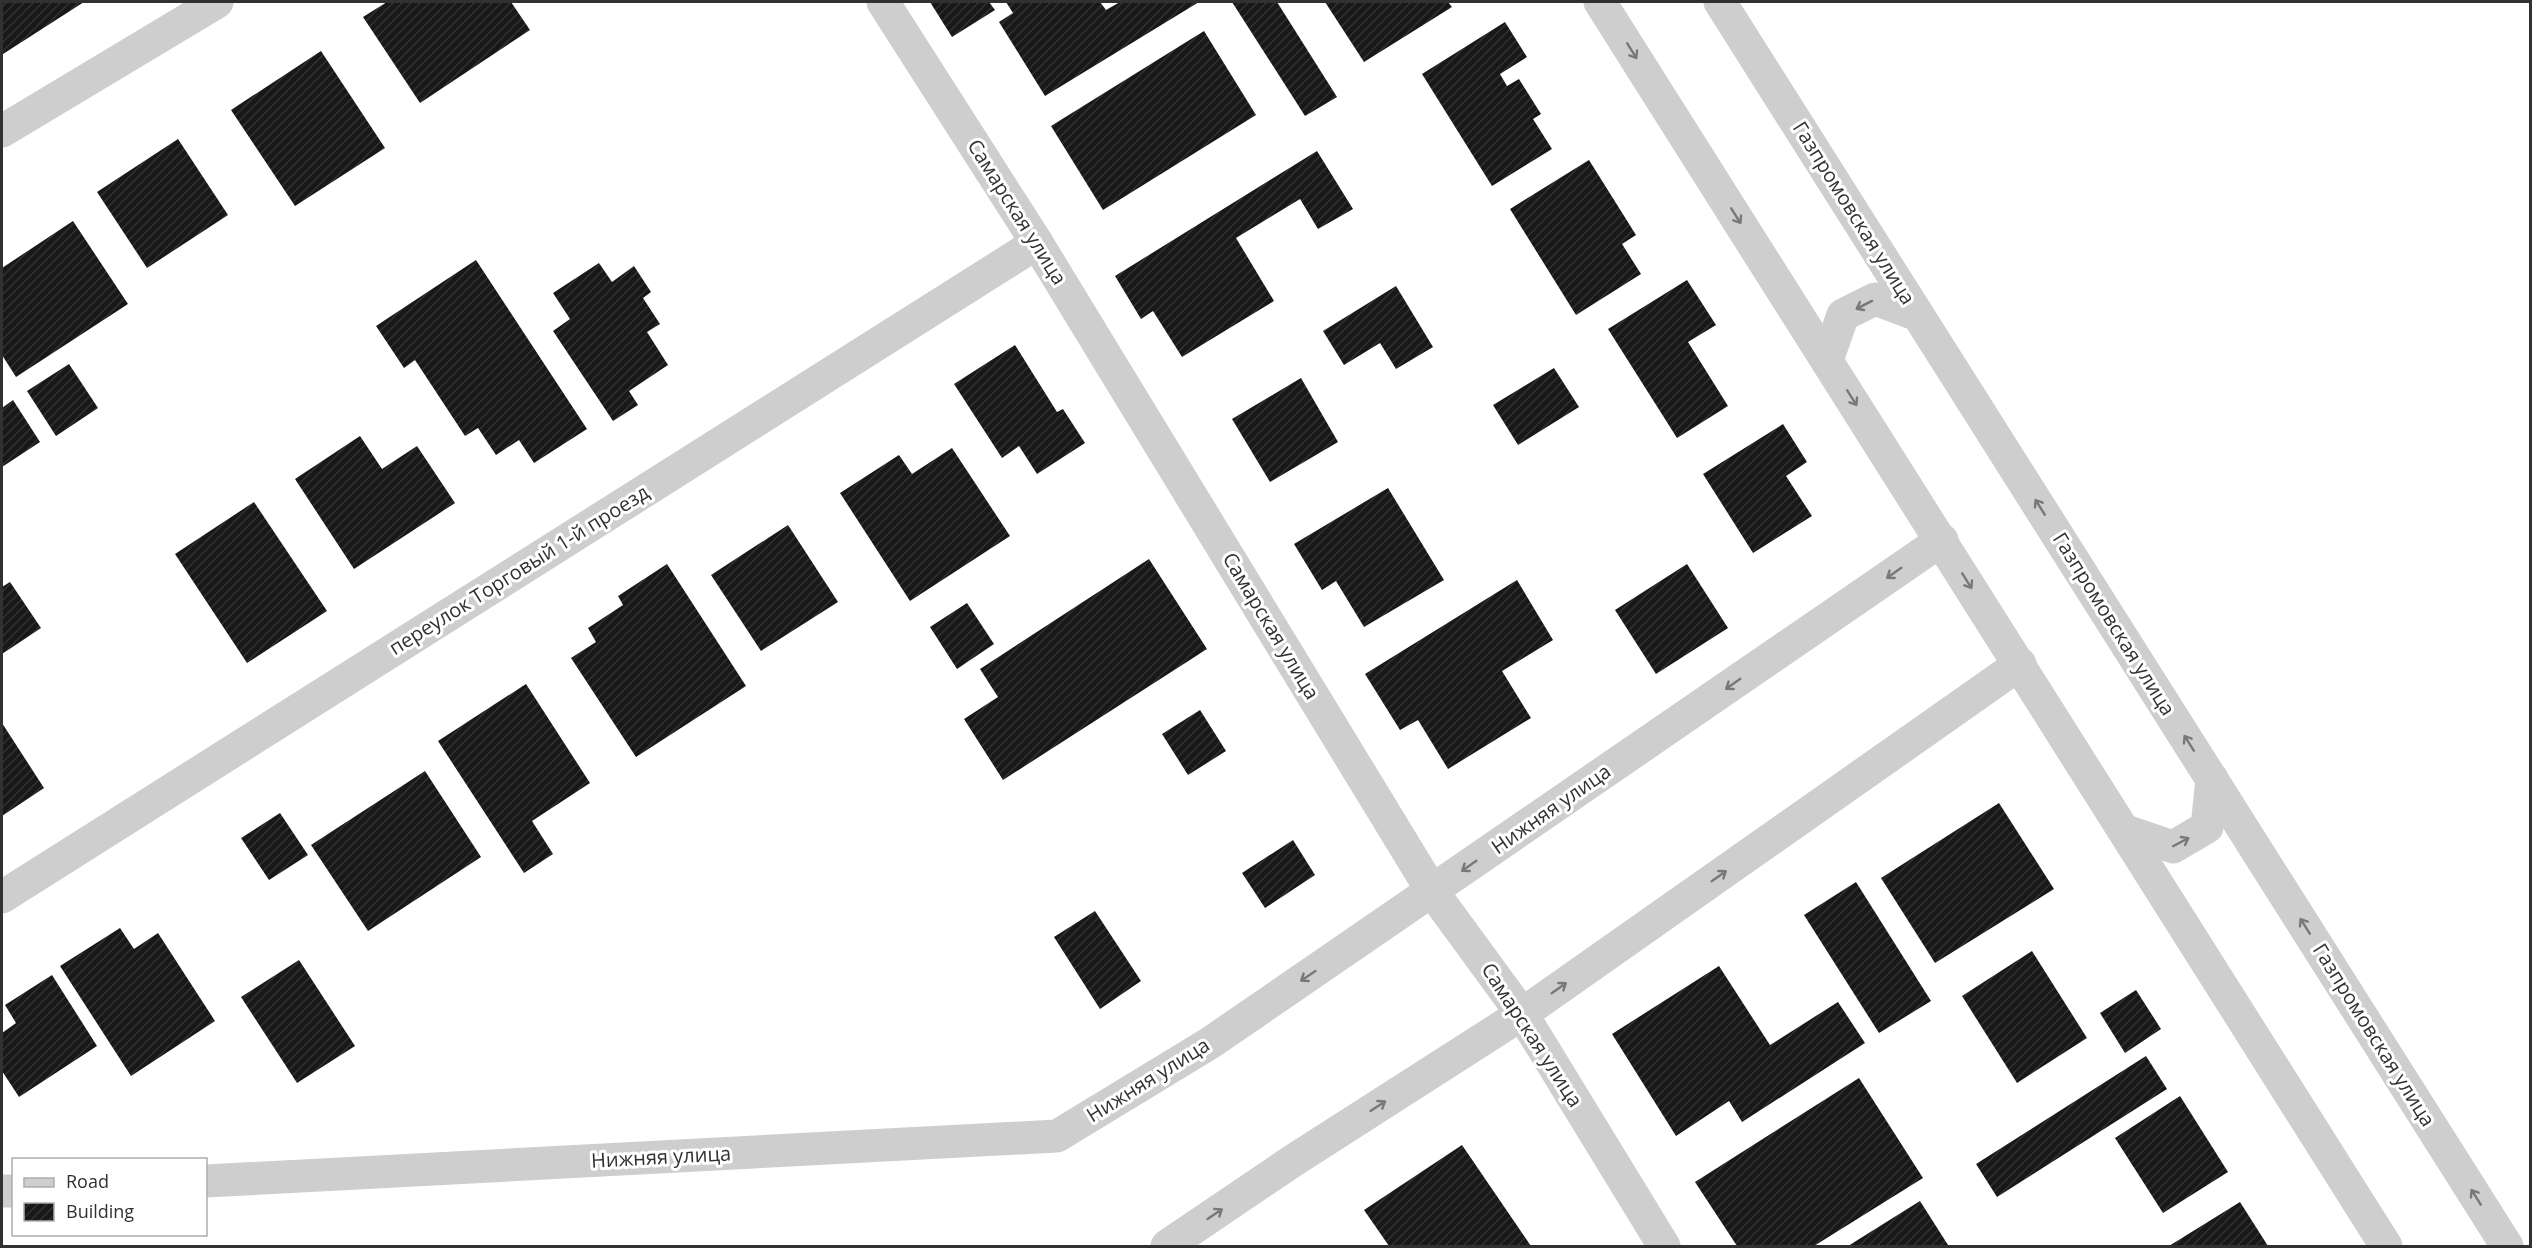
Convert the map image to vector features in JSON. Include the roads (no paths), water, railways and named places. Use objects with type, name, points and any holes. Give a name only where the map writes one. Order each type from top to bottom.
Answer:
[{"type":"street","points":[[2,131],[217,2]]},
{"type":"street","name":"Самарская улица","points":[[883,2],[1037,243],[1432,891],[1522,1014],[1664,1246]]},
{"type":"street","points":[[1600,2],[2126,831],[2386,1246]]},
{"type":"street","name":"Газпромовская улица","points":[[1720,2],[2507,1246]]},
{"type":"street","name":"переулок Торговый 1-й проезд","points":[[2,897],[1037,243]]},
{"type":"street","points":[[1827,360],[1843,315],[1875,299],[1918,315]]},
{"type":"street","name":"Нижняя улица","points":[[207,1181],[1057,1136],[1210,1043],[1942,540]]},
{"type":"street","points":[[1167,1246],[1291,1162],[1522,1014],[2020,664]]},
{"type":"street","points":[[2126,831],[2173,847],[2207,826],[2212,779]]}]
